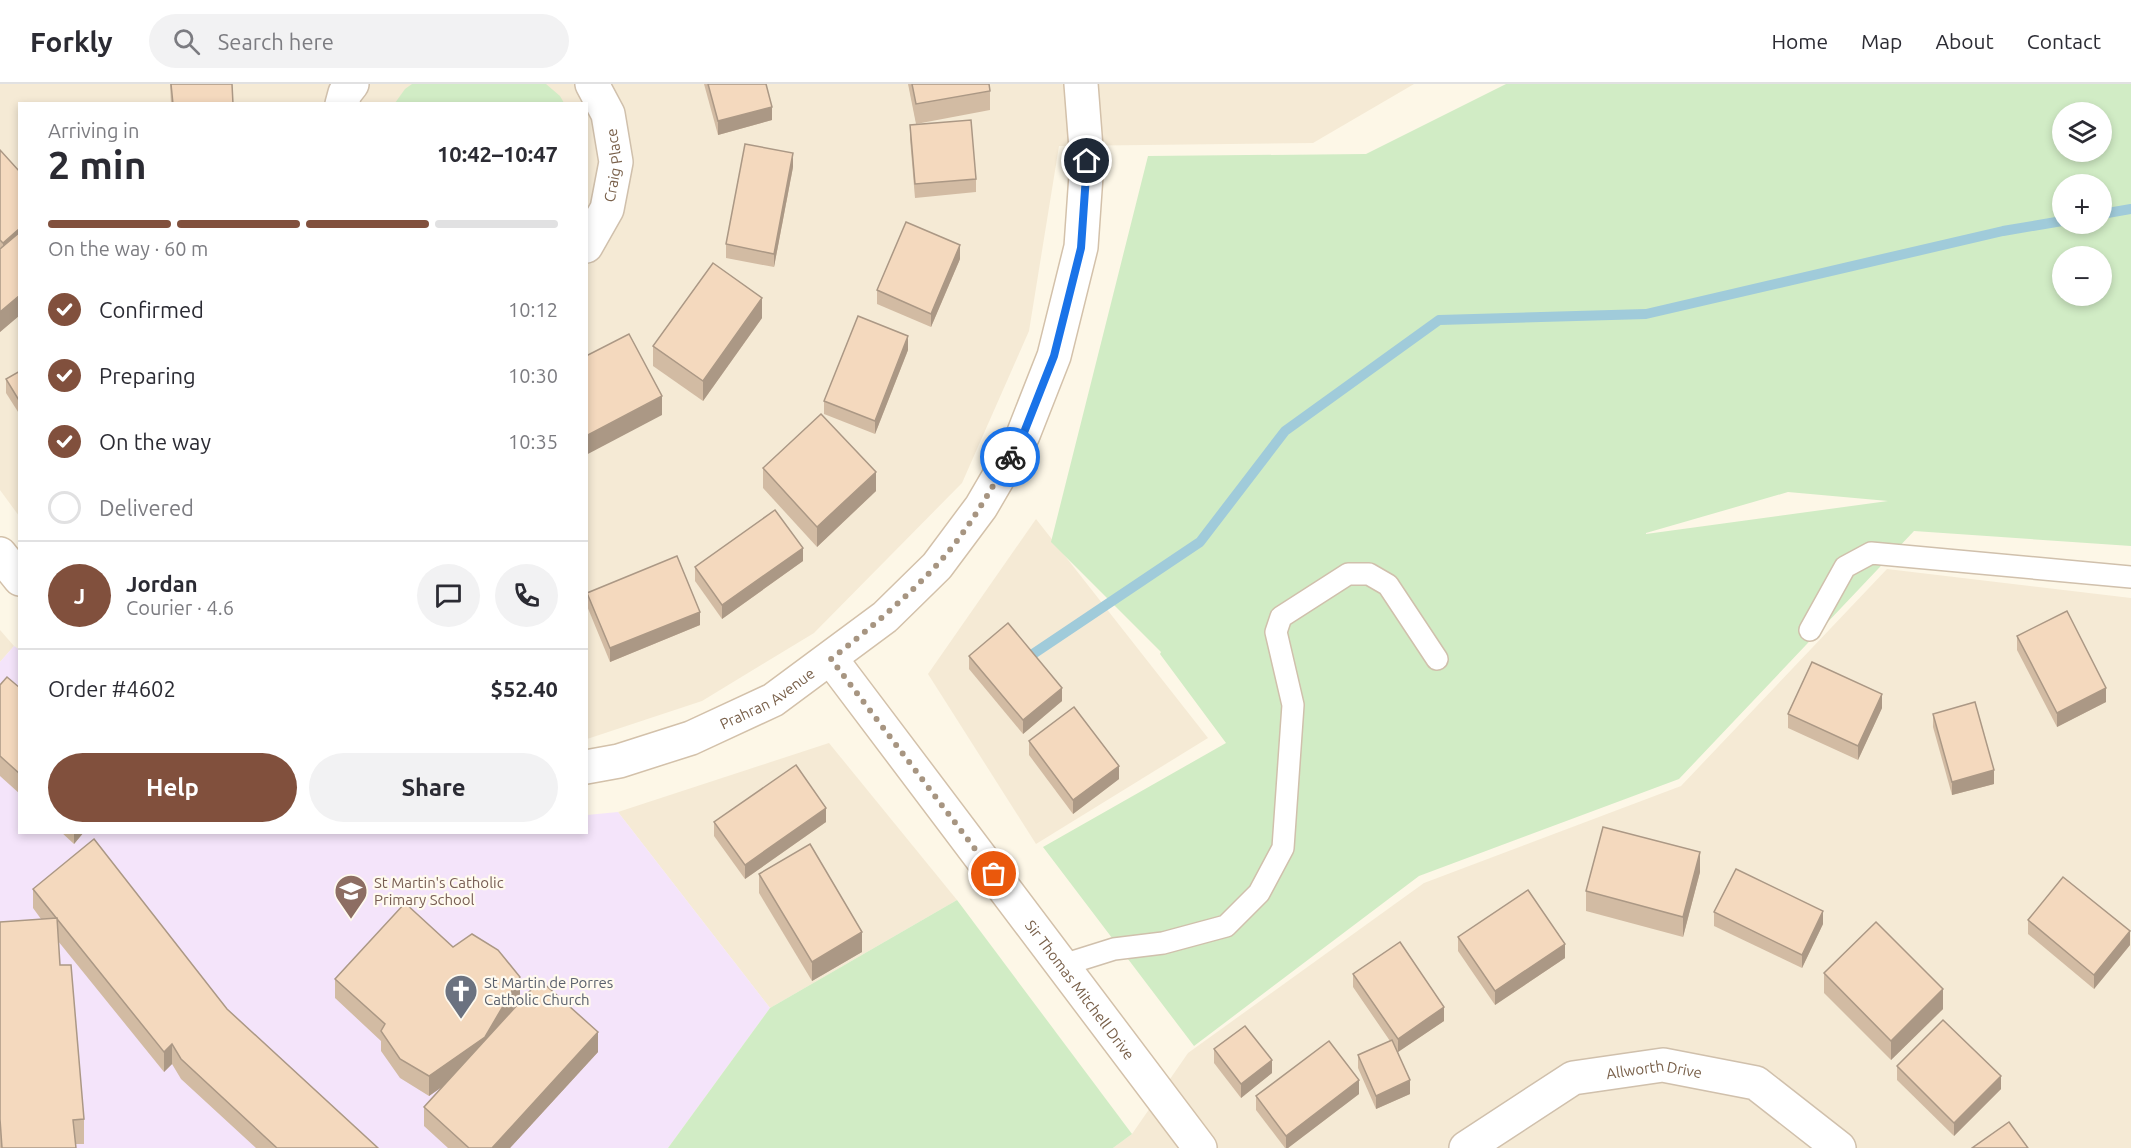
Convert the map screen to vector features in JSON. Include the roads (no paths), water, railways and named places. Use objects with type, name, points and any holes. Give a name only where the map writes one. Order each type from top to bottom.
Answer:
[{"type":"street","points":[[343,102],[345,93],[352,84]]},
{"type":"street","name":"Craig Place","points":[[588,243],[608,209],[616,162],[609,114],[592,84]]},
{"type":"street","name":"Prahran Avenue","points":[[588,767],[620,760],[691,738],[773,700],[885,617],[937,566],[981,507],[1023,435],[1054,356],[1081,248],[1087,161],[1081,84]]},
{"type":"street","points":[[0,554],[18,576]]},
{"type":"street","name":"Sir Thomas Mitchell Drive","points":[[831,659],[1200,1148]]},
{"type":"street","name":"Allworth Drive","points":[[1466,1148],[1573,1078],[1663,1065],[1756,1083],[1839,1148]]},
{"type":"lane","points":[[1810,630],[1845,567],[1871,553],[2131,577]]},
{"type":"lane","points":[[1063,965],[1114,949],[1163,943],[1226,926],[1259,893],[1283,848],[1293,705],[1276,632],[1281,617],[1348,574],[1369,574],[1389,585],[1437,659]]},
{"type":"waterway","points":[[2112,212],[2131,209]]},
{"type":"waterway","points":[[1033,654],[1200,542],[1285,431],[1439,320],[1646,314],[2003,231],[2052,223]]},
{"type":"place","name":"St Martin's Catholic Primary School","points":[[351,920]]},
{"type":"place","name":"St Martin de Porres Catholic Church","points":[[461,1020]]}]
